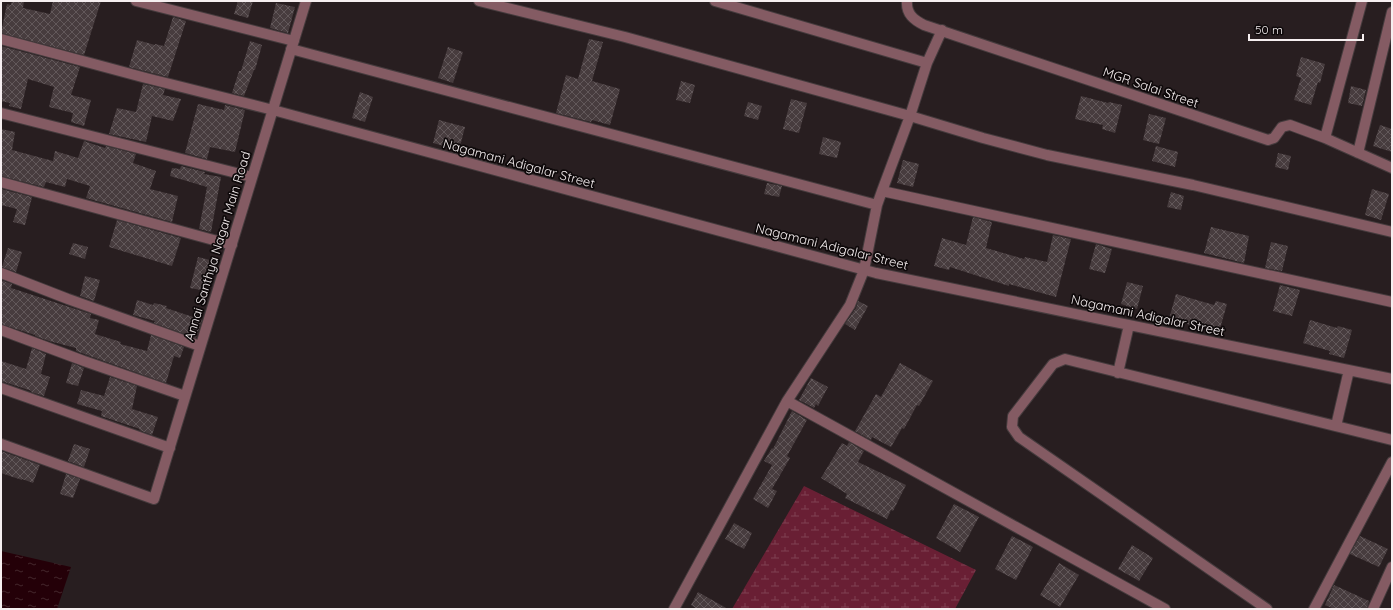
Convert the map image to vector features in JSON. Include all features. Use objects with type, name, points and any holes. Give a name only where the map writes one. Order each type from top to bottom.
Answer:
[{"type":"street","points":[[136,1],[877,205]]},
{"type":"street","name":"Annai Santhya Nagar Main Road","points":[[1,444],[154,499],[306,1]]},
{"type":"street","points":[[479,1],[625,37],[1047,155],[1193,185],[1392,232]]},
{"type":"street","points":[[715,1],[927,63]]},
{"type":"street","name":"MGR Salai Street","points":[[907,1],[909,14],[915,21],[924,25],[1268,140],[1274,138],[1282,127],[1290,125],[1325,138],[1392,168]]},
{"type":"street","points":[[1325,138],[1362,1]]},
{"type":"street","points":[[1358,153],[1392,12]]},
{"type":"street","points":[[674,609],[787,401],[850,305],[864,270],[877,205],[910,116],[927,63],[942,30]]},
{"type":"street","name":"Nagamani Adigalar Street","points":[[1,39],[273,110],[864,270],[1392,379]]},
{"type":"street","points":[[1,113],[252,177]]},
{"type":"street","points":[[1,182],[232,245]]},
{"type":"street","points":[[882,191],[1392,302]]},
{"type":"street","points":[[1,273],[68,299],[200,346]]},
{"type":"street","points":[[1118,373],[1129,325]]},
{"type":"street","points":[[1,330],[185,396]]},
{"type":"street","points":[[1267,609],[1019,437],[1012,427],[1012,416],[1053,364],[1065,359],[1392,440]]},
{"type":"street","points":[[1336,426],[1348,370]]},
{"type":"street","points":[[1,388],[170,448]]},
{"type":"street","points":[[787,401],[1165,609]]},
{"type":"street","points":[[1314,609],[1392,462]]},
{"type":"street","points":[[1373,609],[1392,567]]},
{"type":"green space","points":[[804,486],[976,570],[955,609],[732,609]]},
{"type":"water","points":[[1,551],[71,567],[57,609],[1,609]]},
{"type":"building","points":[[12,1],[24,1],[23,8],[50,14],[53,1],[101,1],[84,55],[1,33],[7,4],[11,5]]},
{"type":"building","points":[[238,1],[253,1],[248,18],[234,14]]},
{"type":"building","points":[[276,3],[295,7],[288,33],[270,28]]},
{"type":"building","points":[[173,17],[186,21],[168,77],[129,67],[137,40],[164,46]]},
{"type":"building","points":[[589,39],[603,42],[592,81],[620,89],[610,125],[556,113],[566,75],[578,79]]},
{"type":"building","points":[[250,41],[262,45],[255,70],[244,96],[232,93],[239,71],[241,71]]},
{"type":"building","points":[[1,46],[80,67],[71,95],[91,100],[84,126],[71,122],[73,113],[49,107],[54,87],[28,79],[21,109],[9,106],[10,103],[1,101]]},
{"type":"building","points":[[448,47],[463,52],[453,83],[438,78]]},
{"type":"building","points":[[1301,57],[1325,64],[1320,83],[1318,82],[1311,105],[1294,100],[1301,78],[1296,76]]},
{"type":"building","points":[[681,81],[695,85],[690,103],[676,100]]},
{"type":"building","points":[[143,84],[165,89],[163,95],[181,99],[173,121],[152,116],[146,142],[109,134],[117,108],[136,112]]},
{"type":"building","points":[[1351,86],[1366,90],[1362,106],[1348,103]]},
{"type":"building","points":[[360,92],[373,97],[365,122],[352,118]]},
{"type":"building","points":[[1081,96],[1122,105],[1115,133],[1102,129],[1103,125],[1075,119]]},
{"type":"building","points":[[791,99],[807,103],[799,133],[783,129]]},
{"type":"building","points":[[748,102],[762,106],[758,120],[744,116]]},
{"type":"building","points":[[198,104],[224,110],[225,105],[245,110],[235,152],[210,147],[207,159],[185,153]]},
{"type":"building","points":[[1149,114],[1166,118],[1159,144],[1143,140]]},
{"type":"building","points":[[439,120],[465,127],[459,150],[433,143]]},
{"type":"building","points":[[1380,125],[1392,129],[1392,152],[1373,146]]},
{"type":"building","points":[[1,129],[15,132],[12,150],[53,161],[55,151],[78,158],[84,141],[105,148],[106,146],[136,154],[133,163],[156,171],[150,189],[178,196],[172,222],[86,198],[90,186],[67,179],[65,187],[46,182],[44,187],[1,176]]},
{"type":"building","points":[[823,137],[841,142],[837,158],[819,154]]},
{"type":"building","points":[[1156,146],[1178,152],[1175,167],[1152,161]]},
{"type":"building","points":[[1278,153],[1291,156],[1288,170],[1275,167]]},
{"type":"building","points":[[903,160],[919,164],[913,187],[897,183]]},
{"type":"building","points":[[181,166],[205,172],[204,174],[221,177],[211,232],[199,229],[207,187],[170,176],[172,168],[180,169]]},
{"type":"building","points":[[767,183],[782,186],[779,197],[764,194]]},
{"type":"building","points":[[1,189],[32,197],[25,225],[13,222],[17,209],[1,205]]},
{"type":"building","points":[[1372,189],[1389,194],[1381,220],[1365,215]]},
{"type":"building","points":[[1171,192],[1184,196],[1181,210],[1167,207]]},
{"type":"building","points":[[973,217],[992,222],[986,248],[1024,259],[1025,257],[1047,262],[1053,235],[1071,239],[1056,297],[1009,284],[1009,286],[950,267],[949,270],[934,266],[942,238],[966,245]]},
{"type":"building","points":[[117,220],[181,238],[172,266],[109,247]]},
{"type":"building","points":[[1211,227],[1249,236],[1244,263],[1204,253]]},
{"type":"building","points":[[1271,242],[1288,246],[1282,271],[1265,268]]},
{"type":"building","points":[[73,243],[88,247],[85,259],[69,254]]},
{"type":"building","points":[[1096,244],[1112,249],[1105,273],[1089,269]]},
{"type":"building","points":[[8,248],[22,252],[16,272],[2,267]]},
{"type":"building","points":[[198,257],[210,260],[201,290],[190,288]]},
{"type":"building","points":[[85,276],[100,280],[94,301],[80,296]]},
{"type":"building","points":[[1,280],[12,284],[11,288],[91,314],[90,318],[99,320],[95,334],[121,342],[120,344],[147,351],[151,335],[184,347],[180,358],[174,356],[166,383],[76,351],[76,348],[49,341],[1,324]]},
{"type":"building","points":[[1127,282],[1143,286],[1137,309],[1121,304]]},
{"type":"building","points":[[1280,285],[1300,290],[1292,316],[1273,311]]},
{"type":"building","points":[[1176,294],[1214,305],[1216,301],[1227,304],[1219,332],[1191,323],[1191,325],[1169,319]]},
{"type":"building","points":[[137,300],[153,305],[154,303],[167,306],[166,308],[202,320],[196,338],[154,323],[155,321],[133,315]]},
{"type":"building","points":[[858,301],[868,306],[855,330],[845,324],[856,308]]},
{"type":"building","points":[[1310,320],[1337,328],[1338,326],[1352,330],[1344,358],[1329,354],[1330,351],[1303,343]]},
{"type":"building","points":[[32,348],[46,354],[41,374],[50,377],[44,396],[1,381],[1,361],[26,369]]},
{"type":"building","points":[[72,363],[84,368],[78,386],[66,383]]},
{"type":"building","points":[[900,363],[933,381],[919,406],[917,405],[904,429],[902,428],[891,447],[872,437],[871,440],[855,431],[876,394],[881,397]]},
{"type":"building","points":[[110,377],[137,386],[132,409],[158,417],[152,435],[139,430],[140,429],[101,416],[102,411],[77,404],[81,390],[104,396]]},
{"type":"building","points":[[811,378],[828,387],[818,406],[816,404],[814,408],[799,400]]},
{"type":"building","points":[[792,411],[807,420],[787,456],[790,458],[772,489],[777,491],[768,508],[753,499],[772,465],[764,461],[772,448],[773,449]]},
{"type":"building","points":[[849,442],[864,451],[858,462],[906,485],[893,511],[891,510],[887,519],[845,498],[847,494],[821,478],[842,443],[847,446]]},
{"type":"building","points":[[74,444],[90,449],[84,467],[68,461]]},
{"type":"building","points":[[1,451],[40,465],[33,483],[1,473]]},
{"type":"building","points":[[66,474],[80,479],[73,498],[60,494]]},
{"type":"building","points":[[954,504],[979,517],[960,552],[936,538]]},
{"type":"building","points":[[734,523],[752,533],[744,549],[725,539]]},
{"type":"building","points":[[1012,536],[1033,547],[1016,580],[995,569]]},
{"type":"building","points":[[1360,536],[1388,549],[1379,567],[1350,554]]},
{"type":"building","points":[[1132,545],[1153,558],[1139,581],[1118,569]]},
{"type":"building","points":[[1059,563],[1079,575],[1060,607],[1040,595]]},
{"type":"building","points":[[1334,585],[1369,601],[1367,609],[1334,609],[1325,605]]},
{"type":"building","points":[[698,592],[728,609],[697,609],[691,605]]}]
